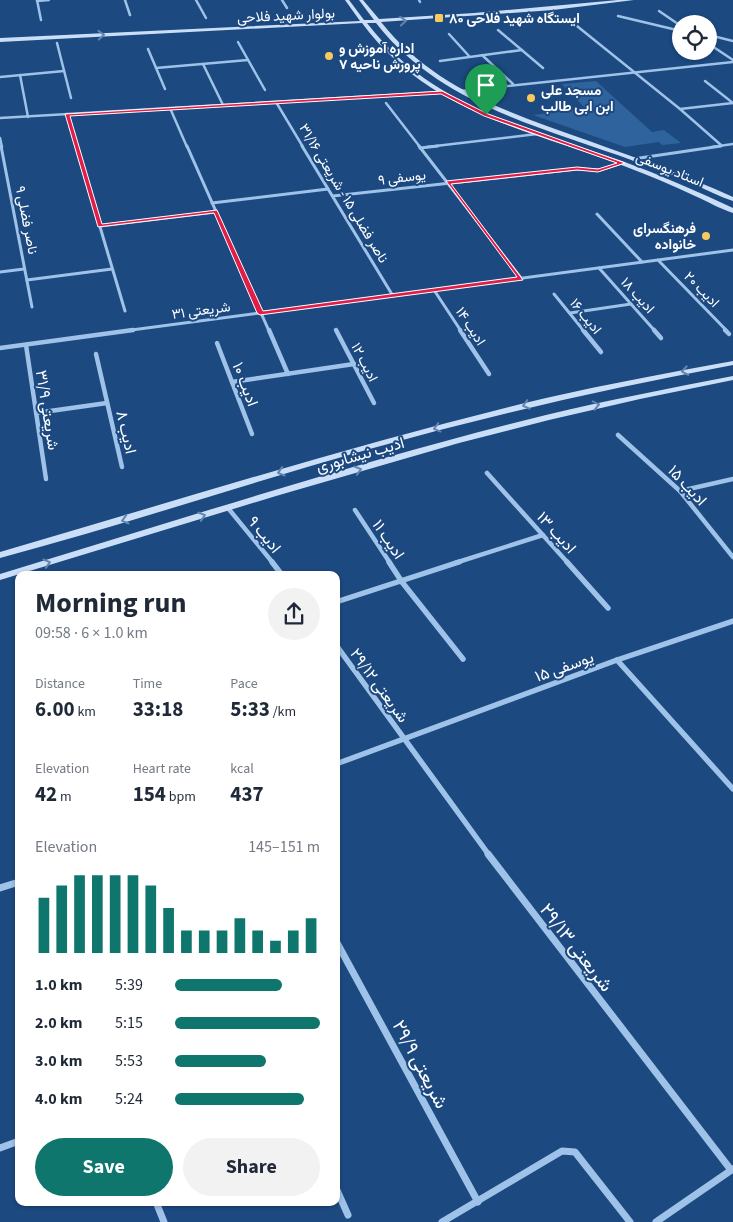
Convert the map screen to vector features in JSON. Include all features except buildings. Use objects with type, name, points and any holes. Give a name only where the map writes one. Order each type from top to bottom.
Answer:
[{"type":"main road","name":"استاد یوسفی","points":[[346,0],[400,63],[442,92],[486,115],[622,163],[689,190],[733,211]]},
{"type":"main road","name":"استاد یوسفی","points":[[361,0],[373,16],[415,61],[436,77],[460,91],[499,110],[702,185],[733,200]]},
{"type":"main road","name":"بولوار شهید فلاحی","points":[[0,34],[373,16],[487,9],[575,0]]},
{"type":"main road","name":"بولوار شهید فلاحی","points":[[0,40],[493,15],[632,0]]},
{"type":"main road","name":"ادیب نیشابوری","points":[[0,556],[270,475],[484,415],[615,384],[733,363]]},
{"type":"main road","name":"ادیب نیشابوری","points":[[17,571],[498,430],[649,394],[733,378]]},
{"type":"main road","points":[[484,415],[498,430]]},
{"type":"main road","name":"ادیب نیشابوری","points":[[0,576],[15,572]]},
{"type":"street","points":[[41,20],[37,0],[49,0]]},
{"type":"street","points":[[124,0],[130,15]]},
{"type":"street","points":[[196,0],[206,18]]},
{"type":"street","points":[[282,0],[287,8]]},
{"type":"street","points":[[659,11],[672,20]]},
{"type":"street","points":[[618,16],[672,29]]},
{"type":"street","points":[[572,22],[680,109],[721,145]]},
{"type":"street","points":[[498,30],[543,68]]},
{"type":"street","points":[[449,34],[468,56]]},
{"type":"street","points":[[717,37],[733,41]]},
{"type":"street","points":[[238,42],[265,90]]},
{"type":"street","points":[[57,43],[71,98]]},
{"type":"street","points":[[148,49],[165,89]]},
{"type":"street","points":[[440,61],[522,50]]},
{"type":"street","points":[[717,50],[733,61]]},
{"type":"street","points":[[482,54],[513,84]]},
{"type":"street","points":[[156,68],[248,60]]},
{"type":"street","points":[[460,91],[733,61]]},
{"type":"street","points":[[203,64],[223,105]]},
{"type":"street","points":[[0,77],[64,71]]},
{"type":"street","points":[[20,75],[28,117]]},
{"type":"street","points":[[705,81],[733,103]]},
{"type":"street","points":[[0,118],[442,92]]},
{"type":"street","name":"ناصر فضلی ۱۵ - شریعتی ۳۱/۱۶","points":[[276,102],[393,296]]},
{"type":"street","points":[[386,103],[521,278]]},
{"type":"street","points":[[680,109],[733,103]]},
{"type":"street","points":[[170,108],[288,374]]},
{"type":"street","points":[[67,114],[124,311]]},
{"type":"street","points":[[420,148],[537,134]]},
{"type":"street","name":"ناصر فضلی ۹","points":[[0,138],[32,307]]},
{"type":"street","points":[[633,159],[733,144]]},
{"type":"street","name":"یوسفی ۹","points":[[333,196],[577,169],[598,170],[622,163]]},
{"type":"street","points":[[212,203],[328,189]]},
{"type":"street","points":[[100,226],[216,212]]},
{"type":"street","points":[[597,214],[642,262]]},
{"type":"street","name":"شریعتی ۳۱","points":[[0,348],[733,250]]},
{"type":"street","name":"ادیب ۲۰","points":[[658,260],[729,334]]},
{"type":"street","name":"ادیب ۱۸","points":[[599,268],[661,338]]},
{"type":"street","points":[[0,272],[24,269]]},
{"type":"street","points":[[26,280],[112,270]]},
{"type":"street","name":"ادیب ۱۴","points":[[434,290],[489,374]]},
{"type":"street","name":"ادیب ۱۶","points":[[554,294],[601,352]]},
{"type":"street","points":[[570,313],[631,304]]},
{"type":"street","name":"ادیب ۱۲","points":[[336,330],[374,403]]},
{"type":"street","name":"ادیب ۱۰","points":[[217,343],[252,434]]},
{"type":"street","name":"شریعتی ۳۱/۹","points":[[26,345],[46,479]]},
{"type":"street","name":"ادیب ۸","points":[[96,354],[122,467]]},
{"type":"street","points":[[232,382],[354,364]]},
{"type":"street","points":[[36,413],[107,403]]},
{"type":"street","name":"ادیب ۱۵","points":[[618,436],[680,491],[733,558]]},
{"type":"street","name":"ادیب ۱۳","points":[[487,472],[608,608]]},
{"type":"street","points":[[680,491],[733,479]]},
{"type":"street","name":"ادیب ۹","points":[[228,508],[279,571]]},
{"type":"street","name":"ادیب ۱۱","points":[[354,510],[402,582],[462,659]]},
{"type":"street","points":[[340,601],[543,535]]},
{"type":"street","name":"یوسفی ۱۵","points":[[340,762],[618,660],[733,621]]},
{"type":"street","name":"شریعتی ۲۹/۱۲","points":[[340,650],[404,738]]},
{"type":"street","points":[[618,660],[733,788]]},
{"type":"street","name":"شریعتی ۲۹/۱۳","points":[[404,738],[521,899],[732,1170]]},
{"type":"street","points":[[0,888],[15,883]]},
{"type":"street","name":"شریعتی ۲۹/۹","points":[[340,956],[478,1202]]},
{"type":"street","points":[[0,1148],[15,1142]]},
{"type":"street","points":[[442,1222],[562,1151],[569,1150],[575,1152],[630,1222]]},
{"type":"street","points":[[656,1222],[732,1170]]},
{"type":"street","points":[[340,1197],[348,1215]]},
{"type":"street","points":[[158,1206],[164,1222]]},
{"type":"shaded area","points":[[596,81],[652,132],[664,130],[681,143],[662,145],[659,142],[625,147],[533,115],[585,108],[562,84]]},
{"type":"place","name":"ایستگاه شهید فلاحی ۸۰","points":[[439,18]]},
{"type":"place","name":"اداره آموزش و پرورش ناحیه ۷","points":[[329,56]]},
{"type":"place","name":"مسجد علی ابن ابی طالب","points":[[531,98]]},
{"type":"place","name":"فرهنگسرای خانواده","points":[[706,236]]},
{"type":"route","points":[[442,92],[486,115],[622,163],[600,170],[577,169],[448,182],[521,278],[260,313],[216,212],[100,226],[67,114],[442,92]]}]
